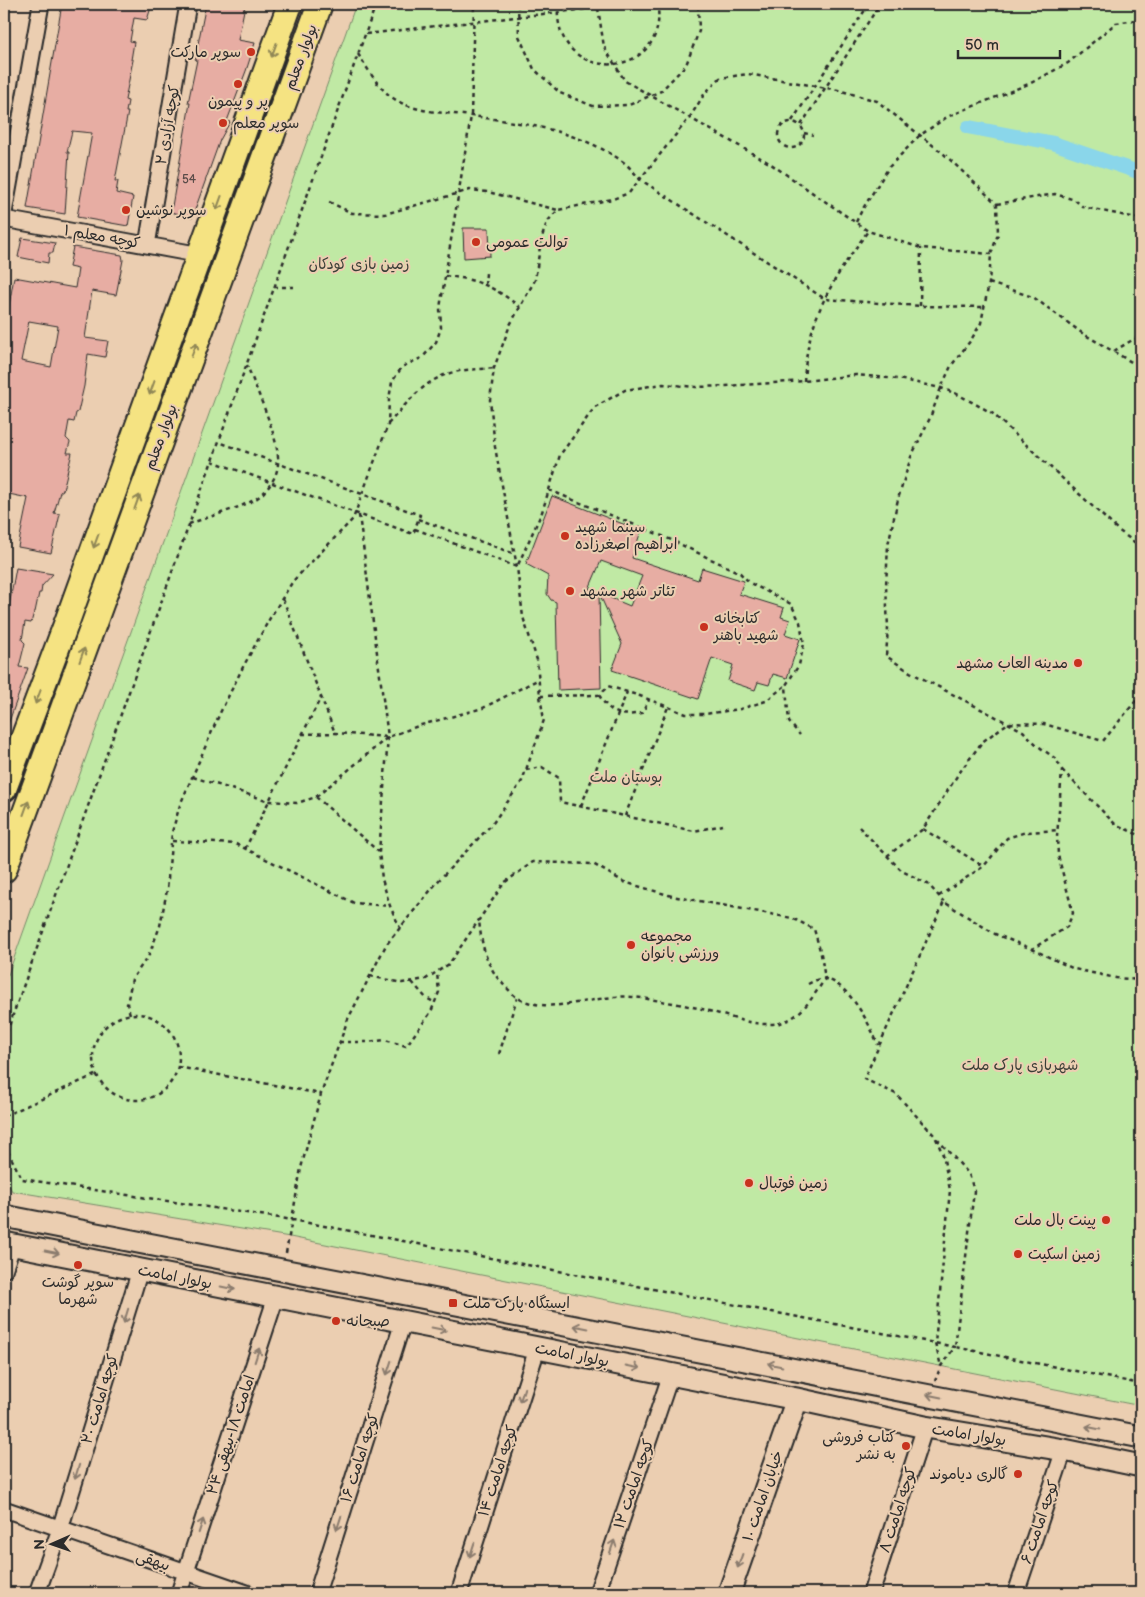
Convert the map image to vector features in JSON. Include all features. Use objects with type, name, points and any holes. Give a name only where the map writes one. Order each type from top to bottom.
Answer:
[{"type":"main road","name":"بولوار معلم","points":[[4,789],[10,749],[68,619],[201,255],[290,4]]},
{"type":"main road","name":"بولوار معلم","points":[[4,870],[320,4]]},
{"type":"main road","points":[[10,749],[44,759]]},
{"type":"main road","name":"بولوار امامت","points":[[4,1216],[1141,1437]]},
{"type":"main road","name":"بولوار امامت","points":[[8,1243],[797,1399],[925,1427],[1064,1450],[1141,1466]]},
{"type":"main road","name":"خیابان امامت ۱۰","points":[[729,1593],[797,1399]]},
{"type":"street","points":[[4,213],[41,4]]},
{"type":"street","name":"کوچه آزادی ۲","points":[[147,245],[188,4]]},
{"type":"street","name":"کوچه معلم ۱","points":[[4,219],[201,255]]},
{"type":"street","points":[[4,1270],[8,1243]]},
{"type":"street","name":"کوچه امامت ۲۰","points":[[37,1593],[60,1528],[140,1270]]},
{"type":"street","name":"امامت ۱۸-بیهقی ۲۴","points":[[179,1593],[276,1297]]},
{"type":"street","name":"کوچه امامت ۱۶","points":[[317,1593],[403,1322]]},
{"type":"street","name":"کوچه امامت ۱۴","points":[[459,1593],[537,1349]]},
{"type":"street","name":"کوچه امامت ۱۲","points":[[597,1593],[671,1374]]},
{"type":"street","name":"کوچه امامت ۸","points":[[871,1593],[925,1427]]},
{"type":"street","name":"کوچه امامت ۶","points":[[1016,1593],[1064,1450]]},
{"type":"street","name":"بیهقی","points":[[4,1509],[247,1593]]},
{"type":"path","points":[[4,1040],[376,4]]},
{"type":"path","points":[[400,928],[390,906],[382,879],[379,852],[388,737],[357,513],[362,494],[388,425],[392,382],[402,367],[423,357],[436,342],[441,328],[440,308],[471,116],[472,22],[474,4]]},
{"type":"path","points":[[518,4],[519,36],[534,69],[560,93],[593,106],[629,105],[661,91],[686,65],[699,31],[698,4]]},
{"type":"path","points":[[558,4],[558,24],[566,43],[580,57],[598,65],[615,64],[637,57],[651,43],[658,24],[658,4]]},
{"type":"path","points":[[366,34],[630,4]]},
{"type":"path","points":[[792,121],[869,4]]},
{"type":"path","points":[[801,125],[880,4]]},
{"type":"path","points":[[598,8],[604,47],[625,81],[771,164],[868,230],[921,248],[991,254]]},
{"type":"path","points":[[856,222],[889,167],[920,136],[947,117],[1031,83],[1068,63],[1116,23],[1141,19]]},
{"type":"path","points":[[358,54],[374,78],[393,98],[419,109],[541,128],[585,140],[624,162],[641,180],[825,299],[920,306],[985,307]]},
{"type":"path","points":[[329,202],[352,214],[384,214],[470,190],[488,192],[558,210],[613,199],[629,193],[641,180],[690,117],[705,93],[720,78],[748,74],[825,88],[877,101],[945,155],[997,204],[998,234],[991,254],[989,283],[981,323],[971,340],[951,366],[930,418],[911,457],[898,499],[890,536],[886,586],[888,628],[886,656],[910,672],[1024,731],[1038,746],[1056,759],[1062,770],[1115,824],[1141,836]]},
{"type":"path","points":[[792,121],[801,125],[804,133],[802,143],[798,146],[787,148],[778,136],[778,131],[784,123],[792,121]]},
{"type":"path","points":[[804,133],[813,135]]},
{"type":"path","points":[[458,194],[462,201]]},
{"type":"path","points":[[997,204],[1055,194],[1076,200],[1084,207],[1141,219]]},
{"type":"path","points":[[282,1270],[293,1220],[301,1168],[321,1094],[348,1019],[386,945],[439,880],[493,823],[522,781],[544,720],[537,660],[523,617],[515,554],[495,447],[490,400],[494,368],[510,325],[535,280],[541,240],[548,222],[558,210]]},
{"type":"path","points":[[804,381],[809,343],[815,320],[832,283],[868,230]]},
{"type":"path","points":[[920,306],[921,248]]},
{"type":"path","points":[[486,273],[486,285]]},
{"type":"path","points":[[445,276],[477,281],[504,294],[520,307]]},
{"type":"path","points":[[989,283],[1033,297],[1082,333],[1138,366],[1141,372]]},
{"type":"path","points":[[274,287],[296,287]]},
{"type":"path","points":[[1114,351],[1141,338]]},
{"type":"path","points":[[189,524],[255,499],[272,483],[278,463],[276,443],[246,365]]},
{"type":"path","points":[[388,425],[415,394],[434,380],[458,371],[494,368]]},
{"type":"path","points":[[517,567],[542,512],[560,455],[595,407],[626,390],[663,384],[696,387],[804,381],[856,375],[898,379],[941,388],[957,394],[992,413],[1118,530],[1141,547]]},
{"type":"path","points":[[212,461],[413,534],[415,529],[420,514],[219,442]]},
{"type":"path","points":[[540,696],[599,695],[608,686],[686,714],[705,714],[740,709],[766,702],[786,685],[799,665],[804,644],[800,622],[791,604],[750,583],[740,573],[667,538],[549,490]]},
{"type":"path","points":[[130,1014],[127,1004],[132,979],[149,954],[160,926],[167,890],[172,832],[180,804],[220,713],[243,666],[293,581],[357,513]]},
{"type":"path","points":[[418,519],[515,554]]},
{"type":"path","points":[[415,529],[517,567]]},
{"type":"path","points":[[283,599],[335,733]]},
{"type":"path","points":[[193,777],[269,801],[297,803],[316,797],[388,737],[421,725],[483,708],[539,679]]},
{"type":"path","points":[[786,685],[789,722],[800,735]]},
{"type":"path","points":[[581,807],[627,692]]},
{"type":"path","points":[[599,695],[605,706],[628,716],[642,713],[650,700]]},
{"type":"path","points":[[888,856],[923,828],[982,742],[1008,723],[1044,724],[1104,741],[1141,696]]},
{"type":"path","points":[[245,849],[321,697]]},
{"type":"path","points":[[625,816],[668,707]]},
{"type":"path","points":[[302,734],[335,733],[388,737]]},
{"type":"path","points":[[526,770],[542,767],[559,778],[560,802],[694,831],[722,824]]},
{"type":"path","points":[[1032,949],[1067,927],[1073,913],[1058,855],[1062,770]]},
{"type":"path","points":[[316,797],[379,852]]},
{"type":"path","points":[[859,827],[902,871],[928,884],[944,902],[995,934],[1074,969],[1116,978],[1141,980]]},
{"type":"path","points":[[923,828],[984,866]]},
{"type":"path","points":[[938,896],[984,866],[1007,838],[1026,832],[1058,830]]},
{"type":"path","points":[[172,841],[236,844],[354,903],[390,906]]},
{"type":"path","points":[[370,976],[402,984],[426,979],[449,964],[504,883],[533,862],[592,864],[624,882],[672,896],[792,918],[814,929],[825,979],[799,1015],[789,1020],[772,1024],[740,1020],[702,1009],[633,997],[592,999],[565,1005],[538,1004],[517,998],[502,984],[485,955],[479,920]]},
{"type":"path","points":[[935,1136],[944,1155],[950,1190],[935,1343],[941,1366],[955,1347],[974,1191],[969,1174],[935,1136],[896,1094],[864,1079],[944,902]]},
{"type":"path","points":[[339,1042],[386,1040],[406,1046],[431,1012],[439,992],[437,972]]},
{"type":"path","points":[[808,984],[817,979],[825,979],[841,988],[865,1015],[878,1045]]},
{"type":"path","points":[[412,982],[426,998],[435,1002]]},
{"type":"path","points":[[499,1054],[517,998]]},
{"type":"path","points":[[130,1014],[147,1015],[162,1022],[173,1035],[179,1051],[178,1068],[170,1083],[158,1094],[142,1099],[125,1098],[110,1091],[99,1078],[93,1062],[94,1046],[102,1030],[114,1019],[130,1014]]},
{"type":"path","points":[[178,1068],[321,1094]]},
{"type":"path","points":[[4,1116],[97,1074]]},
{"type":"path","points":[[4,1144],[22,1179],[293,1220],[1141,1384]]},
{"type":"green space","name":"بوستان ملت","points":[[356,4],[1141,4],[1141,1406],[290,1237],[12,1191],[4,1177],[4,986]]},
{"type":"building","points":[[62,4],[152,4],[147,20],[134,18],[130,41],[134,42],[131,60],[133,60],[125,100],[128,101],[126,112],[128,112],[115,181],[118,181],[116,193],[133,197],[128,226],[77,217],[92,133],[72,131],[67,152],[69,152],[65,214],[27,208]]},
{"type":"building","points":[[206,4],[245,5],[238,40],[255,43],[227,121],[230,122],[220,140],[192,218],[171,212],[190,103],[188,103],[197,60],[195,59]]},
{"type":"building","name":"توالت عمومی","points":[[463,228],[489,228],[490,256],[464,258]]},
{"type":"building","points":[[22,238],[55,243],[53,253],[49,253],[48,263],[18,257]]},
{"type":"building","points":[[73,247],[122,255],[123,260],[116,295],[92,291],[85,338],[108,341],[105,357],[88,354],[78,412],[74,422],[69,421],[66,438],[70,442],[67,453],[72,453],[63,490],[60,492],[54,513],[60,514],[51,553],[18,547],[28,498],[4,493],[4,334],[14,277],[75,288],[78,269],[69,267]],"holes":[[[29,321],[58,326],[51,367],[21,361]]]},
{"type":"building","points":[[552,496],[641,531],[632,558],[698,580],[702,568],[744,581],[739,594],[784,608],[781,617],[790,620],[785,634],[800,639],[787,678],[773,674],[769,685],[758,682],[755,690],[728,681],[733,665],[712,658],[698,699],[612,670],[622,644],[599,593],[601,688],[558,690],[556,602],[551,600],[547,594],[548,576],[526,564]],"holes":[[[601,561],[642,576],[630,606],[589,589]]]},
{"type":"building","points":[[16,568],[53,574],[42,586],[31,623],[25,622],[22,640],[25,643],[19,667],[28,668],[5,733],[4,633]]},
{"type":"waterway","points":[[968,127],[1053,143],[1141,173]]},
{"type":"place","name":"سوپر مارکت","points":[[251,52]]},
{"type":"place","name":"پر و پیمون","points":[[238,84]]},
{"type":"place","name":"سوپر معلم","points":[[223,123]]},
{"type":"place","name":"سوپر نوشین","points":[[126,210]]},
{"type":"place","name":"توالت عمومی","points":[[476,242]]},
{"type":"place","name":"سینما شهید ابراهیم اصغرزاده","points":[[565,536]]},
{"type":"place","name":"تئاتر شهر مشهد","points":[[570,591]]},
{"type":"place","name":"کتابخانه شهید باهنر","points":[[704,627]]},
{"type":"place","name":"مدينه العاب مشهد","points":[[1078,663]]},
{"type":"place","name":"مجموعه ورزشی بانوان","points":[[631,945]]},
{"type":"place","name":"زمین فوتبال","points":[[749,1183]]},
{"type":"place","name":"پینت بال ملت","points":[[1106,1220]]},
{"type":"place","name":"زمین اسکیت","points":[[1018,1254]]},
{"type":"place","name":"سوپر گوشت شهرما","points":[[78,1265]]},
{"type":"place","name":"ایستگاه پارک ملت","points":[[453,1303]]},
{"type":"place","name":"صبحانه","points":[[336,1321]]},
{"type":"place","name":"کتاب فروشی به نشر","points":[[906,1446]]},
{"type":"place","name":"گالری دیاموند","points":[[1018,1474]]},
{"type":"park label","name":"زمین بازی کودکان","points":[[359,264]]},
{"type":"park label","name":"شهربازی پارک ملت","points":[[1020,1065]]}]
